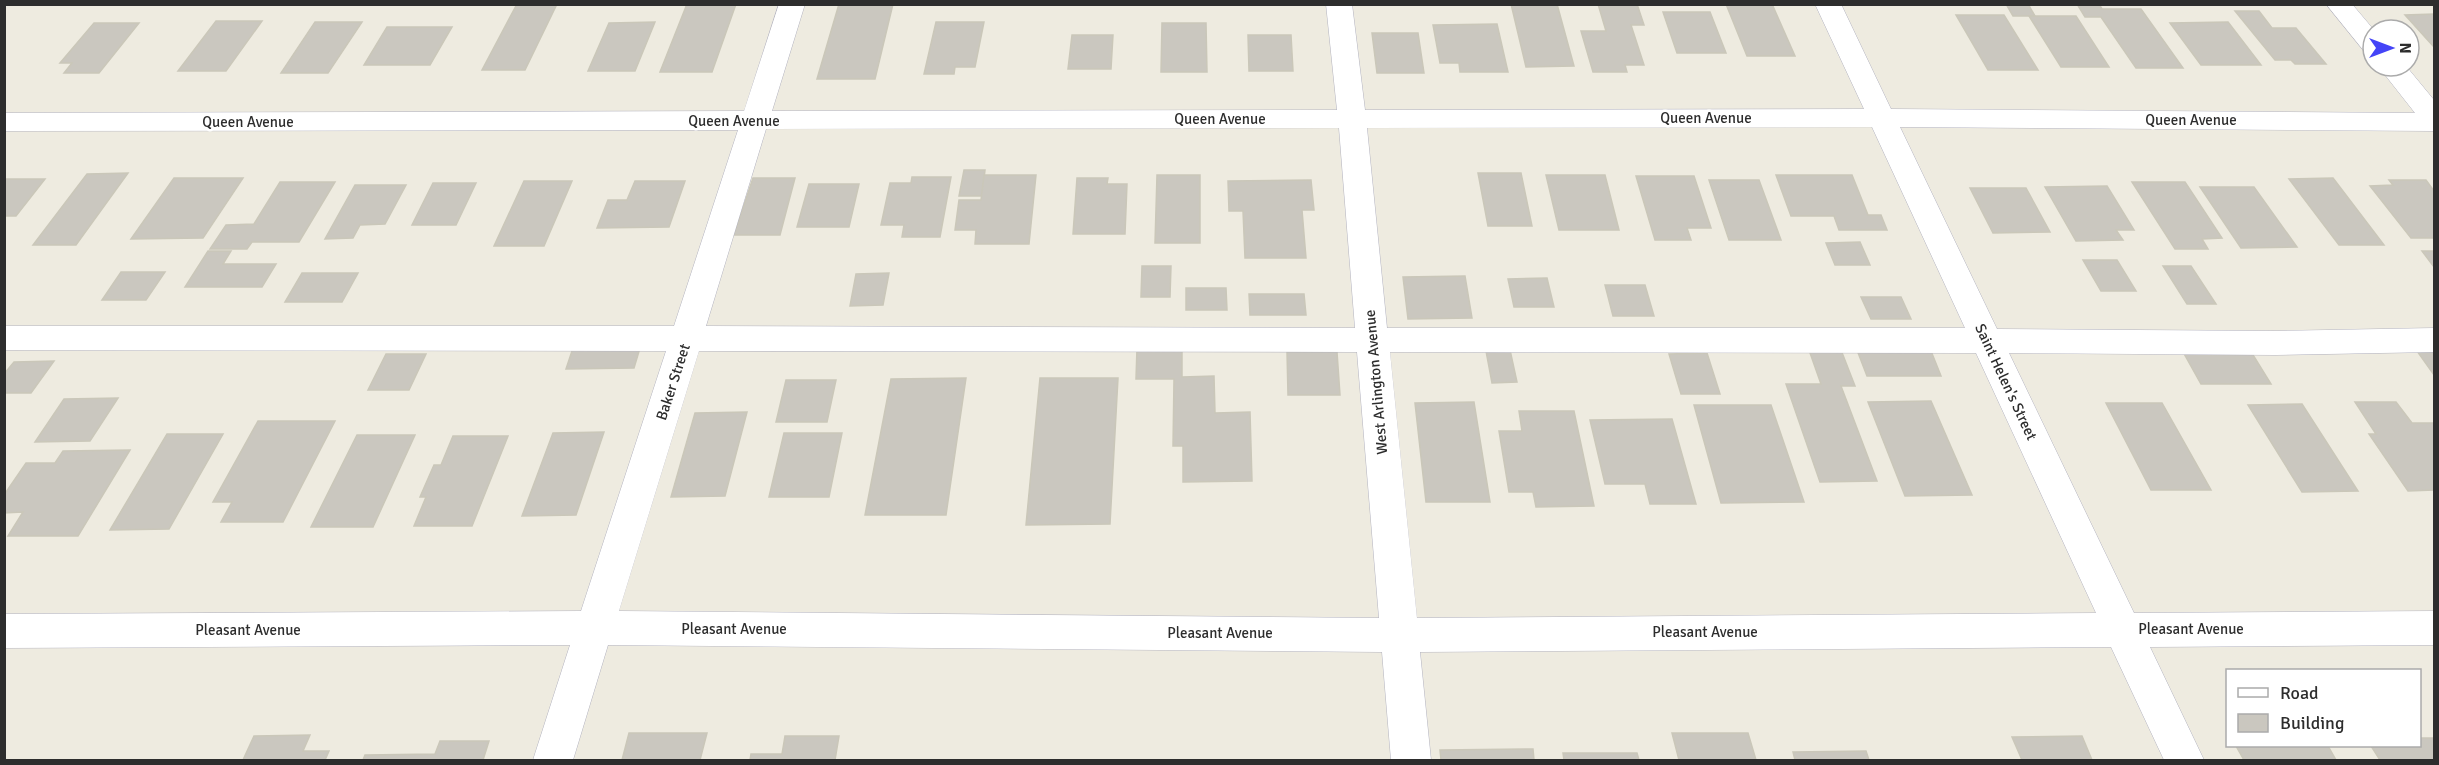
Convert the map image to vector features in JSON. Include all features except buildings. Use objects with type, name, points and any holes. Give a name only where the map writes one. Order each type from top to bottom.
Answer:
[{"type":"street","name":"Baker Street","points":[[554,760],[792,4]]},
{"type":"street","name":"West Arlington Avenue","points":[[1339,4],[1352,119],[1411,760]]},
{"type":"street","name":"Saint Helen's Street","points":[[1828,4],[2184,760]]},
{"type":"street","points":[[2338,4],[2361,31]]},
{"type":"street","points":[[2401,78],[2434,117]]},
{"type":"street","name":"Queen Avenue","points":[[4,122],[1882,118],[2434,122]]},
{"type":"street","points":[[4,338],[687,337],[1372,341],[1986,339],[2345,343],[2434,340]]},
{"type":"street","name":"Pleasant Avenue","points":[[4,631],[595,628],[1399,635],[2434,628]]}]
